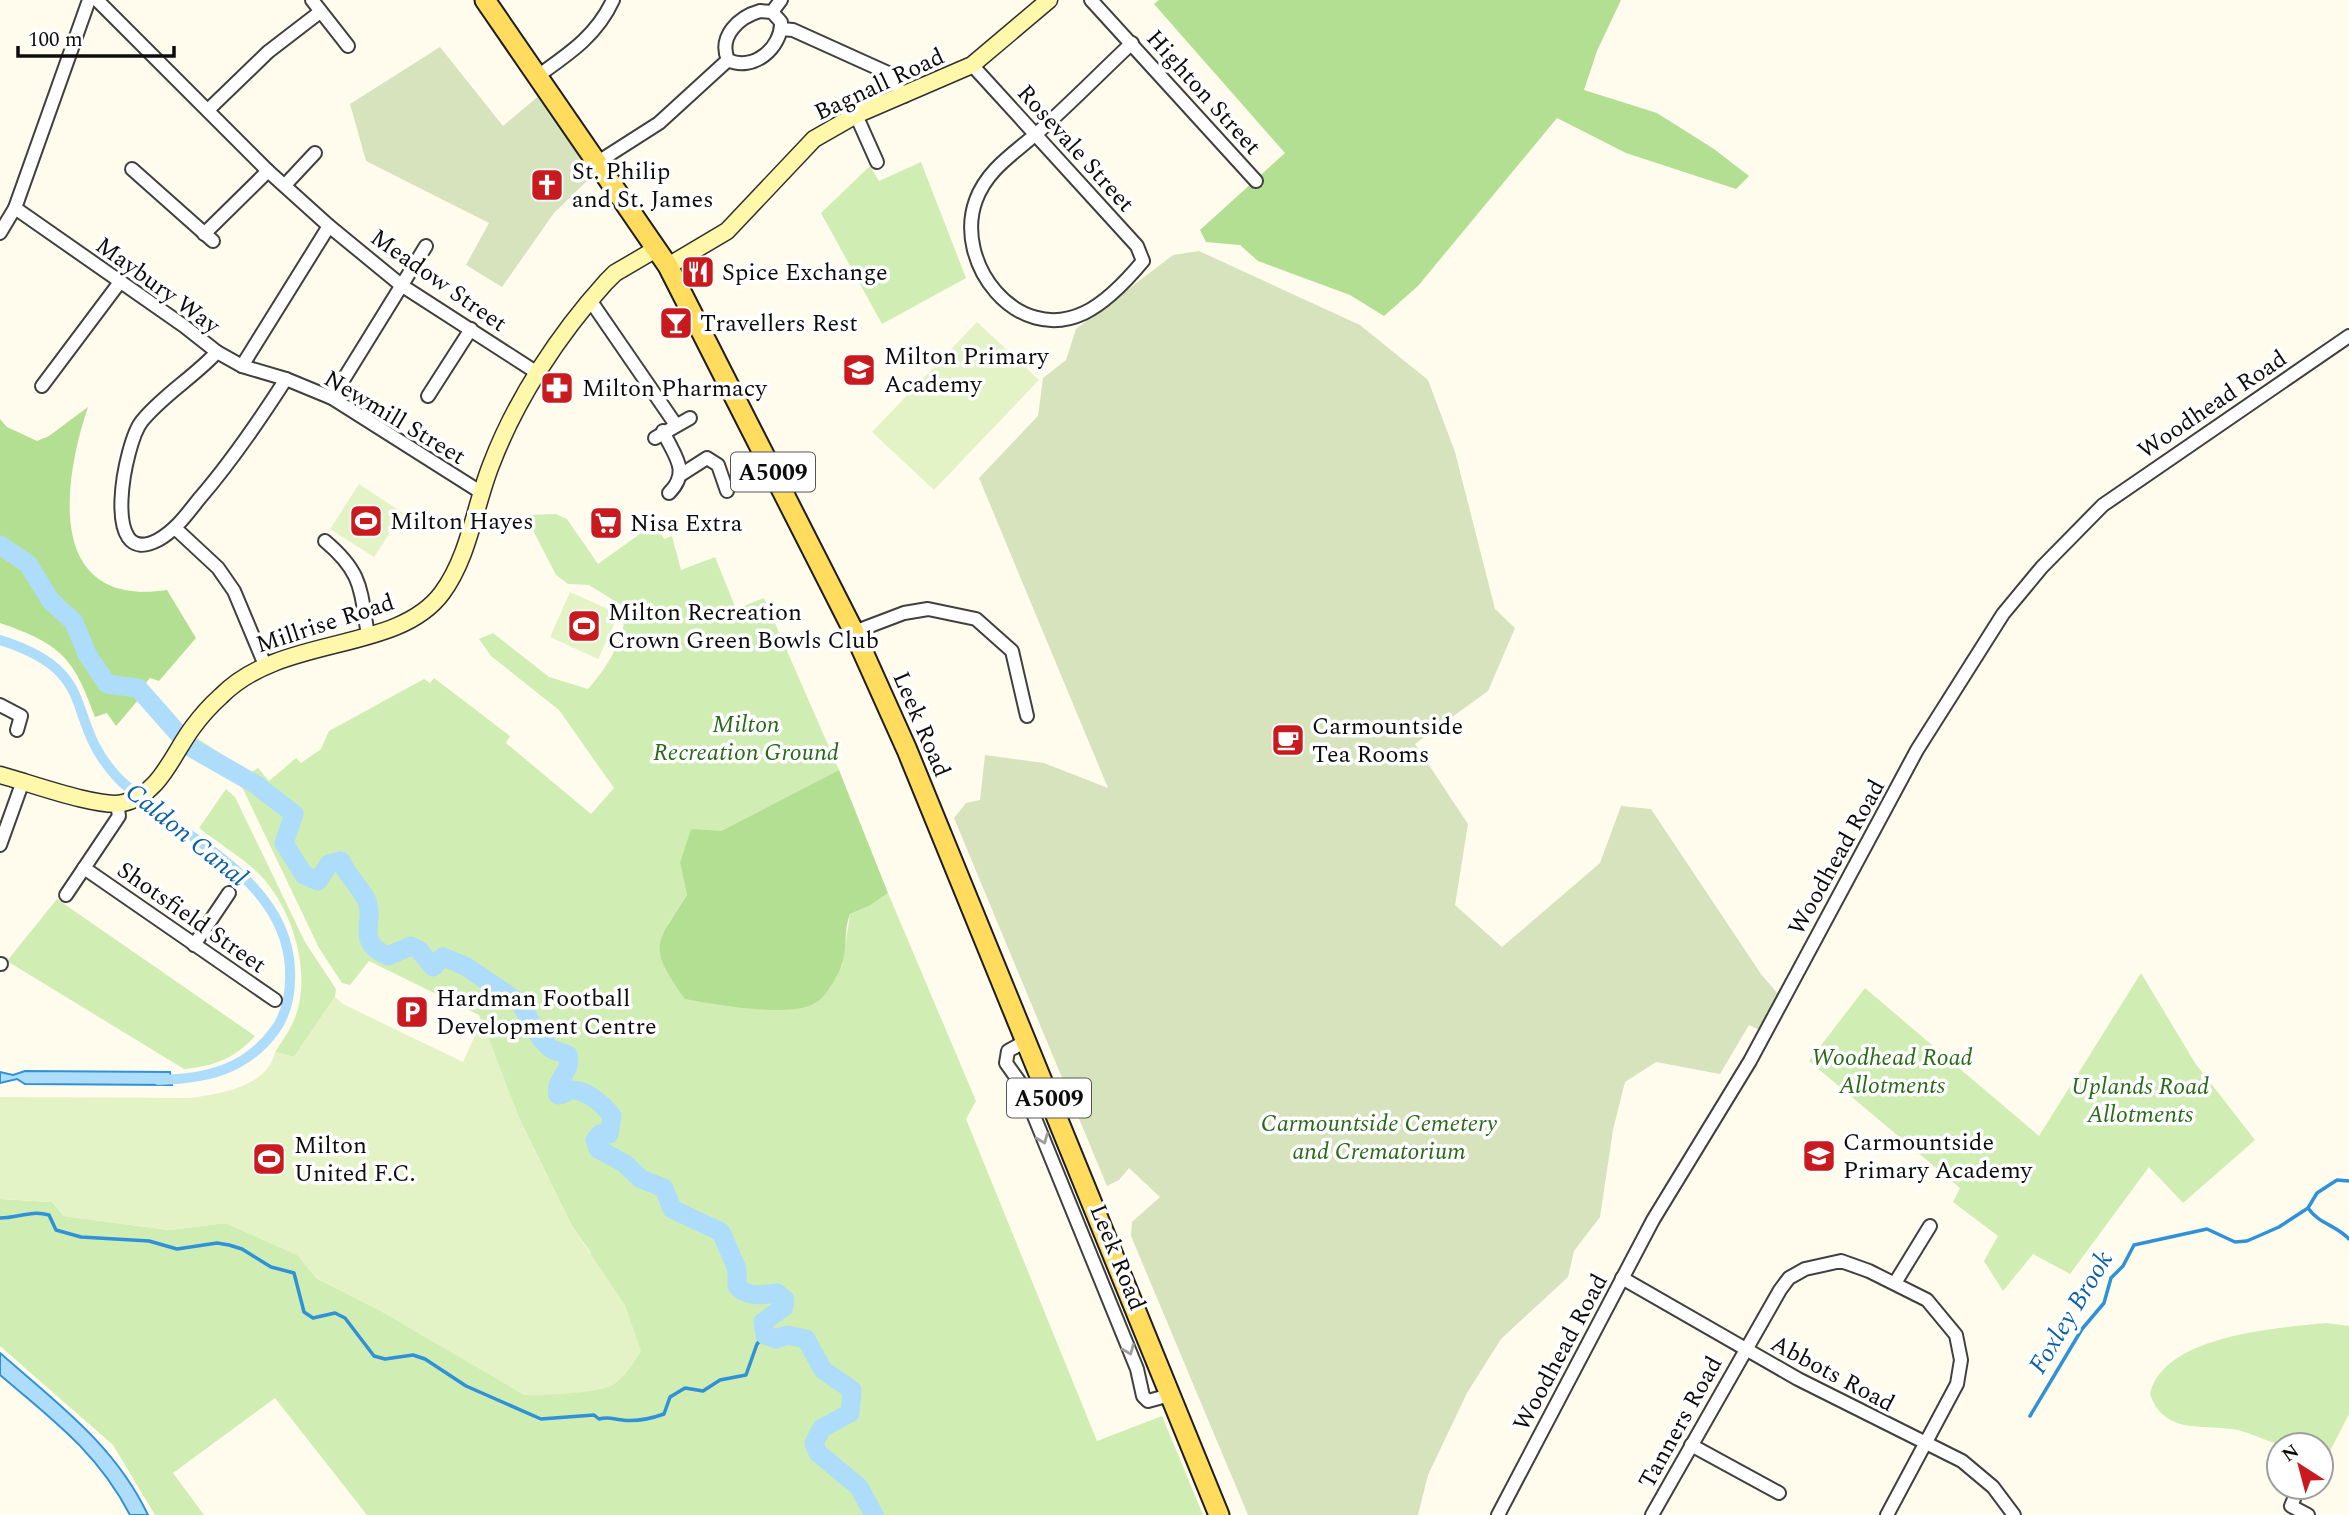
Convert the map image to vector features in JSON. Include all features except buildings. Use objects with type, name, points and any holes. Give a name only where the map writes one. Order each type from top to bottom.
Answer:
[{"type":"main road","name":"A5009","points":[[485,0],[656,249]]},
{"type":"main road","name":"Leek Road","points":[[656,249],[668,266],[854,632],[907,750],[1219,1515]]},
{"type":"street","points":[[0,231],[15,208],[89,0]]},
{"type":"street","name":"Meadow Street","points":[[97,0],[268,171],[329,226],[401,285],[539,374]]},
{"type":"street","points":[[312,0],[349,46]]},
{"type":"street","points":[[539,75],[587,40],[604,20],[613,0]]},
{"type":"street","points":[[772,12],[780,0]]},
{"type":"street","name":"Bagnall Road","points":[[668,266],[727,231],[812,141],[856,115],[972,65],[1049,0]]},
{"type":"street","name":"Highton Street","points":[[1091,0],[1256,181]]},
{"type":"street","points":[[208,110],[268,52],[320,12]]},
{"type":"street","points":[[728,60],[744,64],[758,60],[776,42],[781,29],[780,22],[772,12]]},
{"type":"street","points":[[728,60],[724,45],[734,25],[752,13],[772,12]]},
{"type":"street","points":[[781,29],[793,30],[886,72],[905,96]]},
{"type":"street","points":[[1035,134],[1132,43]]},
{"type":"street","points":[[598,162],[659,123],[728,60]]},
{"type":"street","name":"Rosevale Street","points":[[972,65],[1035,134],[1137,246],[1143,261],[1097,305],[1068,318],[1045,319],[1026,316],[1012,310],[992,289],[975,250],[975,201],[985,181],[1006,156],[1035,134]]},
{"type":"street","points":[[856,115],[877,162]]},
{"type":"street","points":[[285,185],[317,151]]},
{"type":"street","points":[[132,169],[209,237],[268,171]]},
{"type":"street","name":"Maybury Way","points":[[15,208],[217,352],[242,366],[286,379]]},
{"type":"street","points":[[242,366],[329,226]]},
{"type":"street","name":"Millrise Road","points":[[123,803],[146,791],[168,768],[189,733],[222,694],[265,665],[387,630],[417,616],[442,593],[453,573],[509,421],[590,300],[615,273],[656,249]]},
{"type":"street","points":[[332,398],[401,285],[426,253]]},
{"type":"street","points":[[44,377],[120,282]]},
{"type":"street","points":[[590,300],[677,425]]},
{"type":"street","points":[[428,396],[471,329]]},
{"type":"street","name":"Woodhead Road","points":[[1498,1515],[1622,1278],[1710,1123],[1750,1061],[1917,750],[2003,614],[2042,567],[2103,505],[2349,336]]},
{"type":"street","points":[[217,352],[142,421],[133,437],[120,508],[123,526],[136,543],[146,544],[175,528],[239,451],[286,379]]},
{"type":"street","name":"Newmill Street","points":[[286,379],[332,398],[482,493]]},
{"type":"street","points":[[682,474],[659,435],[690,418]]},
{"type":"street","points":[[669,493],[680,482],[682,474],[706,458],[718,465],[727,491]]},
{"type":"street","points":[[175,528],[218,568],[234,591],[265,665]]},
{"type":"street","points":[[326,541],[347,560],[358,582],[368,635]]},
{"type":"street","points":[[854,632],[904,613],[928,610],[976,619],[1012,651],[1027,716]]},
{"type":"street","points":[[0,705],[22,716],[17,730]]},
{"type":"street","points":[[0,775],[123,803],[119,816],[66,895]]},
{"type":"street","points":[[0,845],[23,781]]},
{"type":"street","name":"Shotsfield Street","points":[[84,868],[275,1000]]},
{"type":"street","points":[[194,945],[229,893]]},
{"type":"street","points":[[1895,1283],[1930,1226]]},
{"type":"street","name":"Tanners Road","points":[[1652,1515],[1744,1350],[1789,1278],[1805,1269],[1841,1261],[1895,1283],[1927,1300],[1956,1335],[1961,1360],[1957,1384],[1887,1515]]},
{"type":"street","name":"Abbots Road","points":[[1622,1278],[1744,1350],[1962,1461],[1993,1487],[2014,1515]]},
{"type":"street","points":[[1691,1445],[1779,1493]]},
{"type":"street","points":[[2293,1501],[2291,1506],[2308,1515]]},
{"type":"green space","points":[[1159,0],[1621,0],[1597,51],[1584,90],[1657,113],[1714,149],[1749,176],[1736,189],[1626,153],[1557,118],[1418,286],[1384,316],[1350,295],[1258,261],[1240,245],[1206,242],[1200,230],[1285,153],[1154,4]]},
{"type":"green space","points":[[440,47],[503,126],[541,94],[590,163],[590,178],[554,213],[502,287],[466,265],[489,223],[366,161],[350,104]]},
{"type":"green space","points":[[921,162],[966,278],[882,324],[821,213],[870,166],[879,181]]},
{"type":"green space","name":"Carmountside Cemetery and Crematorium","points":[[1199,251],[1360,325],[1428,380],[1455,452],[1495,609],[1515,628],[1488,691],[1415,744],[1468,824],[1455,905],[1502,947],[1600,863],[1621,806],[1651,809],[1761,974],[1778,994],[1761,1031],[1749,1025],[1720,1074],[1656,1062],[1625,1082],[1613,1130],[1600,1217],[1574,1251],[1568,1277],[1501,1339],[1467,1393],[1428,1475],[1418,1515],[1248,1515],[1131,1236],[1132,1222],[1160,1197],[1129,1168],[1119,1180],[1107,1186],[954,818],[966,803],[980,800],[985,755],[1044,763],[1108,788],[979,478],[1038,416],[1043,378],[1066,360],[1076,329],[1173,255]]},
{"type":"green space","points":[[977,322],[1039,380],[934,490],[872,432]]},
{"type":"green space","points":[[88,407],[72,471],[70,503],[72,534],[82,560],[100,580],[128,590],[167,590],[196,638],[159,681],[150,678],[145,684],[180,722],[170,736],[139,699],[116,726],[107,713],[95,717],[80,680],[62,656],[38,638],[0,623],[0,419],[7,427],[37,441],[49,436]]},
{"type":"green space","name":"Milton Hayes","points":[[359,484],[403,513],[374,557],[330,529]]},
{"type":"green space","name":"Milton Recreation Ground","points":[[556,514],[567,519],[598,564],[655,523],[664,539],[672,536],[681,570],[715,557],[736,609],[764,598],[839,770],[721,831],[680,863],[687,895],[667,925],[816,1003],[842,966],[850,914],[869,906],[888,893],[976,1101],[966,1119],[1097,1441],[1162,1416],[1203,1515],[367,1515],[275,1398],[173,1473],[204,1515],[155,1515],[113,1445],[0,1346],[0,1199],[52,1202],[64,1216],[169,1230],[225,1223],[298,1255],[316,1278],[375,1308],[591,1253],[572,1226],[519,1118],[479,1015],[369,961],[350,985],[342,983],[319,948],[243,789],[229,775],[186,752],[197,738],[250,773],[258,768],[269,781],[296,758],[301,763],[321,749],[329,731],[424,679],[430,683],[434,678],[510,736],[506,743],[591,814],[614,788],[559,710],[491,656],[479,639],[493,633],[549,677],[588,689],[603,671],[619,641],[626,608],[589,585],[568,584],[556,575],[525,515]]},
{"type":"green space","name":"Milton Recreation Crown Green Bowls Club","points":[[570,592],[619,614],[598,659],[550,637]]},
{"type":"green space","points":[[839,770],[888,893],[869,906],[850,914],[843,961],[831,986],[817,1002],[790,1009],[752,1009],[685,999],[665,968],[660,947],[668,925],[687,895],[680,863],[691,829],[721,831]]},
{"type":"green space","points":[[226,789],[235,797],[305,942],[336,989],[335,997],[294,1057],[275,1052],[294,1020],[300,997],[300,958],[288,918],[268,884],[255,870],[199,828]]},
{"type":"green space","points":[[57,899],[255,1036],[223,1060],[184,1069],[7,961]]},
{"type":"green space","name":"Uplands Road Allotments","points":[[2141,973],[2195,1063],[2255,1140],[2183,1203],[2149,1167],[2070,1274],[2033,1254],[2003,1291],[1984,1261],[1998,1236],[1953,1202],[1960,1188],[1809,1061],[1865,988],[2039,1136]]},
{"type":"green space","name":"Milton United F.C.","points":[[335,997],[343,1004],[463,1062],[482,1020],[519,1118],[572,1226],[625,1305],[641,1351],[625,1374],[613,1385],[584,1392],[524,1395],[375,1308],[316,1278],[297,1255],[225,1223],[169,1230],[64,1216],[52,1202],[0,1199],[0,1097],[190,1098],[228,1091],[253,1081],[263,1073],[271,1064],[275,1052],[294,1057]]},
{"type":"green space","points":[[2326,1323],[2349,1326],[2349,1414],[2335,1441],[2335,1431],[2265,1431],[2265,1440],[2238,1430],[2184,1425],[2173,1421],[2156,1407],[2150,1394],[2159,1374],[2176,1359],[2198,1347],[2224,1338]]},
{"type":"water","points":[[25,1071],[170,1072],[172,1085],[25,1084],[17,1079],[0,1083],[0,1072],[13,1075]]},
{"type":"water","points":[[0,1353],[102,1446],[135,1490],[148,1515],[130,1515],[104,1473],[89,1455],[56,1422],[0,1375]]},
{"type":"waterway","points":[[0,545],[28,564],[51,601],[74,622],[87,654],[107,684],[138,688],[190,747],[255,784],[294,814],[284,843],[304,875],[318,881],[329,864],[341,861],[366,899],[369,907],[369,937],[377,950],[388,956],[411,946],[419,950],[433,967],[443,957],[465,966],[520,1003],[541,1039],[551,1049],[568,1055],[568,1066],[557,1090],[558,1095],[568,1091],[580,1091],[599,1102],[612,1116],[609,1134],[600,1134],[595,1140],[598,1149],[624,1163],[641,1179],[664,1188],[672,1209],[721,1232],[737,1269],[737,1286],[750,1294],[777,1293],[785,1300],[784,1307],[763,1322],[765,1335],[776,1339],[787,1335],[806,1339],[823,1370],[852,1390],[850,1413],[822,1428],[814,1443],[818,1453],[859,1487],[874,1515]]},
{"type":"waterway","name":"Caldon Canal","points":[[0,640],[33,653],[54,667],[68,682],[77,698],[90,735],[101,756],[118,778],[234,868],[266,903],[278,922],[286,944],[290,969],[288,1001],[283,1016],[264,1044],[251,1055],[224,1070],[192,1077],[158,1080]]},
{"type":"waterway","name":"Foxley Brook","points":[[2030,1416],[2082,1329],[2104,1303],[2111,1278],[2123,1266],[2134,1245],[2207,1229],[2235,1242],[2247,1241],[2279,1227],[2308,1208],[2317,1193],[2337,1180],[2349,1181]]},
{"type":"waterway","points":[[2308,1208],[2317,1218],[2349,1239]]},
{"type":"waterway","points":[[0,1218],[42,1214],[49,1215],[56,1230],[81,1237],[149,1241],[177,1249],[217,1243],[242,1249],[271,1267],[294,1273],[304,1312],[313,1318],[335,1313],[345,1318],[374,1356],[385,1359],[413,1355],[425,1359],[466,1386],[541,1419],[594,1415],[599,1419],[632,1421],[664,1414],[670,1397],[685,1388],[703,1391],[720,1380],[746,1375],[757,1344],[765,1335]]},
{"type":"place","name":"St. Philip and St. James","points":[[547,185]]},
{"type":"place","name":"Spice Exchange","points":[[698,272]]},
{"type":"place","name":"Travellers Rest","points":[[676,323]]},
{"type":"place","name":"Milton Primary Academy","points":[[859,370]]},
{"type":"place","name":"Milton Pharmacy","points":[[557,388]]},
{"type":"place","name":"Milton Hayes","points":[[366,521]]},
{"type":"place","name":"Nisa Extra","points":[[606,523]]},
{"type":"place","name":"Milton Recreation Crown Green Bowls Club","points":[[584,626]]},
{"type":"place","name":"Carmountside Tea Rooms","points":[[1288,740]]},
{"type":"place","name":"Hardman Football Development Centre","points":[[412,1012]]},
{"type":"place","name":"Carmountside Primary Academy","points":[[1819,1156]]},
{"type":"place","name":"Milton United F.C.","points":[[269,1159]]},
{"type":"park label","name":"Woodhead Road Allotments","points":[[1892,1071]]}]
